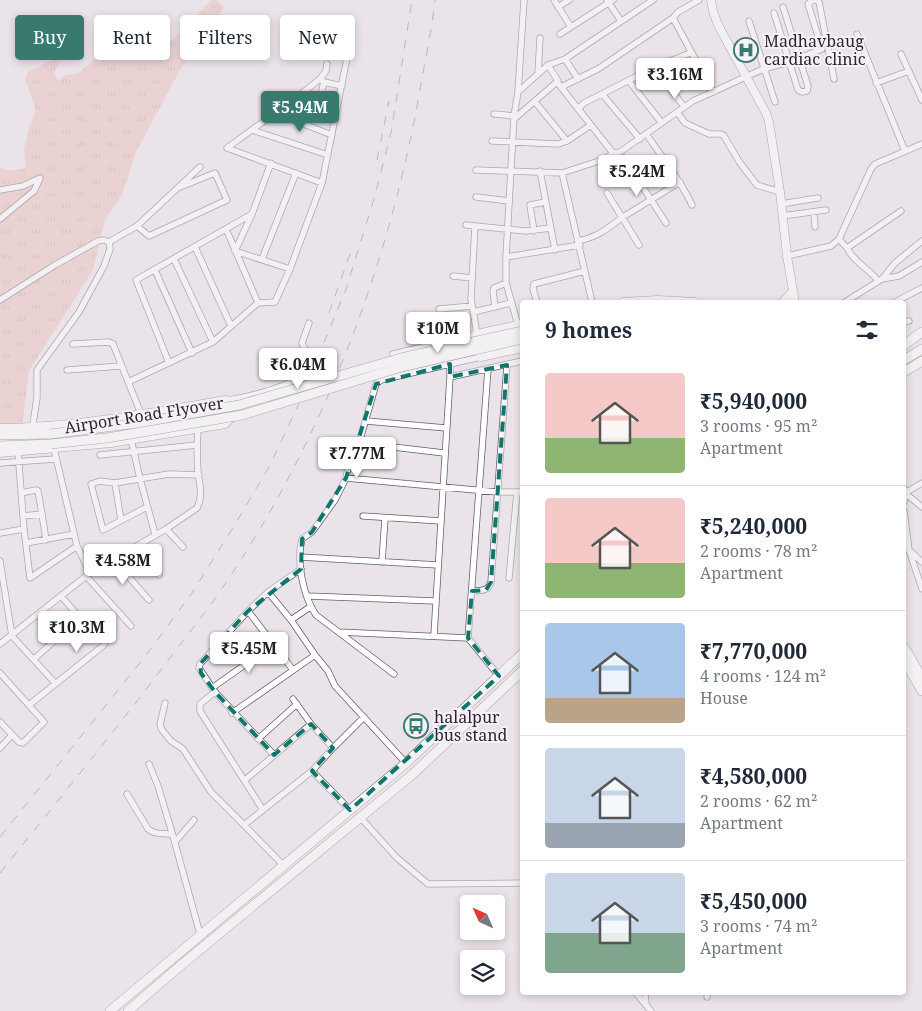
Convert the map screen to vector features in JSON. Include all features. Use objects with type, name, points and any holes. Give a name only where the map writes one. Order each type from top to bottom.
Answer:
[{"type":"main road","name":"Airport Road Flyover","points":[[0,436],[32,431],[50,434],[138,423],[239,405],[400,358],[520,327]]},
{"type":"main road","points":[[906,344],[922,332]]},
{"type":"main road","name":"Airport Road Flyover","points":[[0,446],[52,447],[242,414],[398,368],[520,339]]},
{"type":"main road","points":[[906,359],[922,349]]},
{"type":"main road","points":[[906,371],[922,361]]},
{"type":"main road","points":[[906,650],[922,678]]},
{"type":"main road","points":[[110,1011],[406,763],[520,656]]},
{"type":"main road","points":[[906,663],[922,691]]},
{"type":"main road","points":[[128,1011],[425,764],[520,673]]},
{"type":"street","points":[[520,325],[511,303],[506,283],[506,257],[514,117],[518,92],[524,0]]},
{"type":"street","points":[[554,0],[571,27]]},
{"type":"street","points":[[558,7],[569,0]]},
{"type":"street","points":[[518,92],[548,65],[565,59],[653,0]]},
{"type":"street","points":[[561,88],[598,69],[678,12],[699,0]]},
{"type":"street","points":[[711,0],[712,10],[718,25],[766,113],[780,192],[794,299]]},
{"type":"street","points":[[476,170],[562,173],[599,162],[613,153],[620,152],[684,106],[763,69],[799,59],[822,49],[808,4],[814,0],[819,2],[834,79]]},
{"type":"street","points":[[560,34],[610,1],[621,21]]},
{"type":"street","points":[[774,13],[798,90],[802,92],[807,91],[808,86],[783,7]]},
{"type":"street","points":[[776,20],[786,16]]},
{"type":"street","points":[[672,18],[713,92]]},
{"type":"street","points":[[749,21],[775,102]]},
{"type":"street","points":[[858,34],[905,152]]},
{"type":"street","points":[[538,74],[540,38]]},
{"type":"street","points":[[578,109],[584,103],[655,67],[690,53]]},
{"type":"street","points":[[901,54],[922,100]]},
{"type":"street","points":[[565,59],[578,79]]},
{"type":"street","points":[[128,382],[213,342],[258,303],[275,302],[290,269],[322,183],[347,60]]},
{"type":"street","points":[[302,94],[319,101],[322,80],[327,64]]},
{"type":"street","points":[[548,65],[561,88],[613,153]]},
{"type":"street","points":[[655,67],[684,106]]},
{"type":"street","points":[[876,83],[909,71]]},
{"type":"street","points":[[322,80],[342,86]]},
{"type":"street","points":[[322,80],[227,148],[322,183]]},
{"type":"street","points":[[629,81],[662,122]]},
{"type":"street","points":[[494,114],[514,117],[535,102],[557,82]]},
{"type":"street","points":[[602,94],[640,139]]},
{"type":"street","points":[[535,102],[566,141]]},
{"type":"street","points":[[677,112],[685,123],[709,134],[721,134],[724,136],[740,163],[757,185],[780,192]]},
{"type":"street","points":[[275,113],[332,135]]},
{"type":"street","points":[[492,142],[558,144],[591,125]]},
{"type":"street","points":[[252,130],[328,155]]},
{"type":"street","points":[[649,138],[680,182],[692,205]]},
{"type":"street","points":[[787,256],[831,246],[839,239],[871,169],[876,164],[922,144]]},
{"type":"street","points":[[624,158],[666,223]]},
{"type":"street","points":[[235,251],[252,214],[271,163]]},
{"type":"street","points":[[0,300],[55,265],[98,241],[104,240],[109,242],[136,226],[200,167]]},
{"type":"street","points":[[540,171],[555,250]]},
{"type":"street","points":[[136,226],[150,236],[228,200],[215,173],[178,188]]},
{"type":"street","points":[[262,259],[296,173]]},
{"type":"street","points":[[562,173],[592,300]]},
{"type":"street","points":[[0,190],[23,186],[40,178],[34,191],[0,219]]},
{"type":"street","points":[[506,257],[555,250],[598,235],[680,182]]},
{"type":"street","points":[[607,193],[640,245]]},
{"type":"street","points":[[476,197],[509,201]]},
{"type":"street","points":[[781,204],[818,198]]},
{"type":"street","points":[[534,231],[530,205],[545,202]]},
{"type":"street","points":[[782,216],[826,210]]},
{"type":"street","points":[[847,248],[901,211]]},
{"type":"street","points":[[814,212],[815,227]]},
{"type":"street","points":[[170,363],[136,280],[252,214]]},
{"type":"street","points":[[466,225],[534,231],[551,228]]},
{"type":"street","points":[[475,226],[472,278],[473,309],[481,357]]},
{"type":"street","points":[[226,229],[258,303]]},
{"type":"street","points":[[839,239],[855,261],[880,280],[894,278],[922,262]]},
{"type":"street","points":[[32,431],[37,398],[37,370],[80,312],[104,266],[110,248],[109,242]]},
{"type":"street","points":[[849,300],[880,280],[895,263],[922,242]]},
{"type":"street","points":[[195,247],[231,326]]},
{"type":"street","points":[[235,251],[290,269]]},
{"type":"street","points":[[174,259],[213,342]]},
{"type":"street","points":[[155,270],[192,353]]},
{"type":"street","points":[[536,300],[534,284],[585,271]]},
{"type":"street","points":[[453,276],[472,278]]},
{"type":"street","points":[[494,307],[494,288],[506,283]]},
{"type":"street","points":[[899,300],[922,288]]},
{"type":"street","points":[[439,309],[473,309],[511,303]]},
{"type":"street","points":[[0,428],[32,431],[256,394],[296,379],[304,370],[308,356],[302,343],[309,323]]},
{"type":"street","points":[[394,354],[477,334],[520,327]]},
{"type":"street","points":[[73,344],[111,342],[141,414]]},
{"type":"street","points":[[394,674],[316,615],[310,607],[301,569],[302,538],[312,532],[335,500],[346,478],[350,462],[359,443],[376,384],[382,380],[520,348]]},
{"type":"street","points":[[450,377],[520,362]]},
{"type":"street","points":[[434,636],[450,364]]},
{"type":"street","points":[[472,591],[486,590],[491,582],[507,365]]},
{"type":"street","points":[[67,370],[120,366]]},
{"type":"street","points":[[488,369],[468,638],[498,676]]},
{"type":"street","points":[[0,453],[132,439],[227,423],[230,419],[230,403],[226,400]]},
{"type":"street","points":[[366,421],[446,428]]},
{"type":"street","points":[[0,644],[88,575],[166,529],[197,508],[200,503],[201,490],[198,475],[198,429]]},
{"type":"street","points":[[132,439],[147,507],[156,534]]},
{"type":"street","points":[[359,443],[444,453]]},
{"type":"street","points":[[100,455],[197,445]]},
{"type":"street","points":[[52,447],[77,546],[88,575],[130,626]]},
{"type":"street","points":[[18,452],[30,578],[77,546]]},
{"type":"street","points":[[0,463],[55,459]]},
{"type":"street","points":[[147,507],[104,530],[91,484],[100,481],[114,483],[169,474],[198,475]]},
{"type":"street","points":[[346,478],[497,492],[520,492],[509,578]]},
{"type":"street","points":[[114,483],[122,520]]},
{"type":"street","points":[[906,489],[922,483]]},
{"type":"street","points":[[21,493],[38,491],[46,540]]},
{"type":"street","points":[[906,492],[922,507]]},
{"type":"street","points":[[23,516],[42,514]]},
{"type":"street","points":[[363,516],[441,521]]},
{"type":"street","points":[[382,562],[385,518]]},
{"type":"street","points":[[0,533],[24,529]]},
{"type":"street","points":[[166,529],[183,547]]},
{"type":"street","points":[[906,530],[908,550],[922,589]]},
{"type":"street","points":[[26,543],[74,534]]},
{"type":"street","points":[[133,549],[159,575]]},
{"type":"street","points":[[908,550],[922,562]]},
{"type":"street","points":[[300,557],[438,565]]},
{"type":"street","points":[[114,560],[149,600]]},
{"type":"street","points":[[0,561],[1,578],[12,636],[55,683]]},
{"type":"street","points":[[274,756],[213,690],[199,668],[200,664],[248,611],[268,592],[301,569]]},
{"type":"street","points":[[268,592],[328,671],[335,686],[406,763]]},
{"type":"street","points":[[29,705],[104,645],[105,642],[61,596]]},
{"type":"street","points":[[308,596],[435,601]]},
{"type":"street","points":[[291,620],[310,607]]},
{"type":"street","points":[[248,611],[293,670]]},
{"type":"street","points":[[34,660],[80,618]]},
{"type":"street","points":[[339,632],[468,638]]},
{"type":"street","points":[[263,810],[200,711],[200,704],[213,690],[274,644]]},
{"type":"street","points":[[232,712],[315,655]]},
{"type":"street","points":[[0,673],[44,722],[23,743],[19,742],[0,722]]},
{"type":"street","points":[[258,739],[295,702],[311,724],[333,748]]},
{"type":"street","points":[[165,703],[160,725],[162,730],[171,741],[183,748],[211,792],[284,866]]},
{"type":"street","points":[[244,825],[312,770],[364,717]]},
{"type":"street","points":[[245,780],[311,724]]},
{"type":"street","points":[[0,748],[12,735]]},
{"type":"street","points":[[149,764],[158,786],[174,839],[200,934]]},
{"type":"street","points":[[312,770],[350,810]]},
{"type":"street","points":[[127,794],[148,829],[158,834],[171,834],[174,839]]},
{"type":"street","points":[[360,817],[396,857],[428,884],[520,883]]},
{"type":"street","points":[[174,839],[194,820]]},
{"type":"street","points":[[638,995],[651,1011]]},
{"type":"street","points":[[645,995],[646,1004]]},
{"type":"highlighted area","points":[[450,364],[450,377],[507,365],[491,582],[486,590],[472,591],[468,638],[499,676],[350,810],[312,771],[333,748],[311,724],[274,755],[215,692],[201,673],[200,664],[248,611],[301,569],[302,539],[312,532],[346,478],[376,384]]},
{"type":"green space","points":[[211,0],[217,0],[224,7],[220,15],[197,15]]},
{"type":"green space","points":[[180,33],[180,60],[187,60],[181,68],[136,152],[122,195],[105,220],[93,270],[29,371],[22,428],[0,428],[0,167],[9,170],[26,168],[24,150],[29,127],[35,113],[34,104],[25,79],[28,72],[52,60],[61,60],[54,73],[58,80],[66,75],[79,73],[94,59],[170,60],[170,41]]},
{"type":"railway","points":[[0,837],[147,654],[192,593],[269,467],[297,408],[346,289],[374,199],[391,133],[412,0]]},
{"type":"railway","points":[[0,873],[111,734],[221,590],[258,533],[291,473],[321,411],[348,348],[371,283],[391,217],[408,150],[429,42],[435,0]]},
{"type":"railway","points":[[377,160],[389,101]]},
{"type":"railway","points":[[329,313],[350,254]]},
{"type":"place","name":"Madhavbaug cardiac clinic","points":[[746,50]]},
{"type":"place","name":"halalpur bus stand","points":[[416,726]]}]
